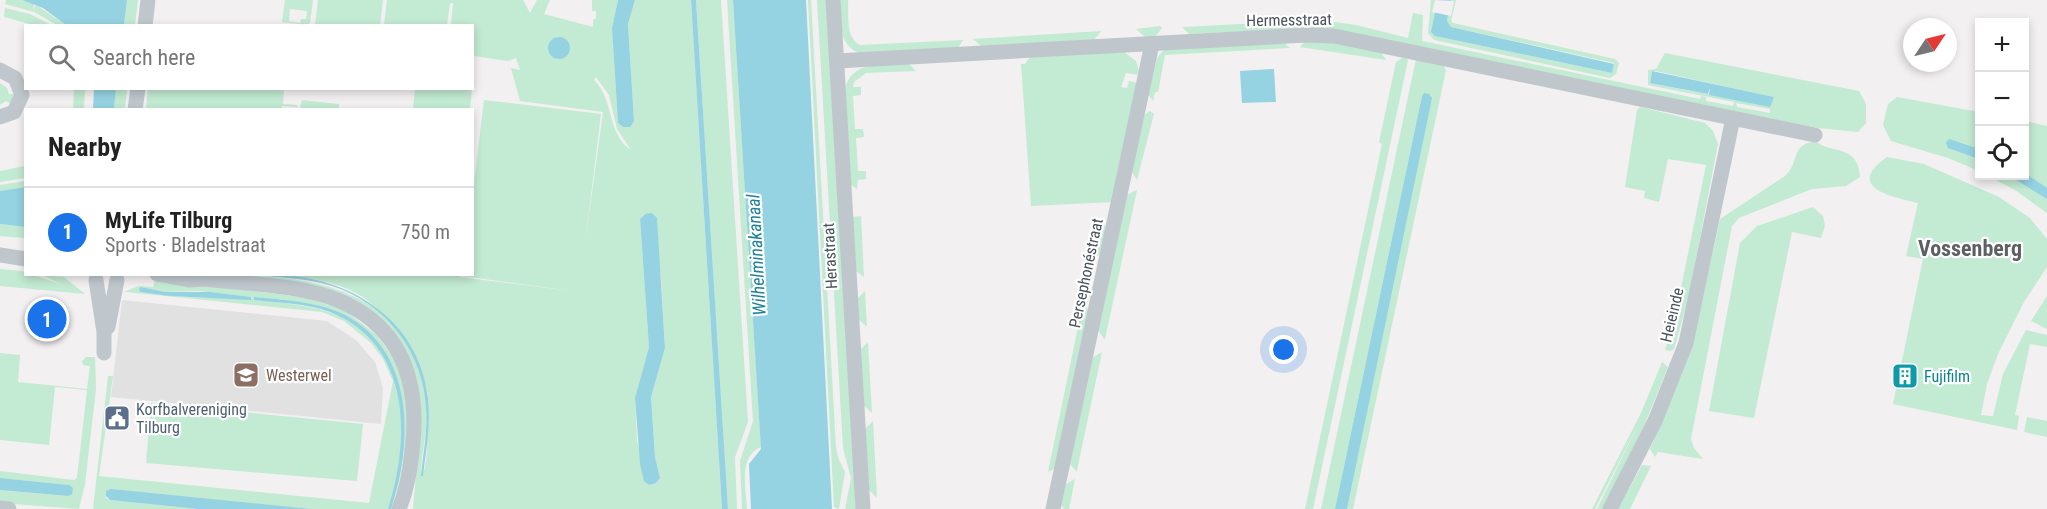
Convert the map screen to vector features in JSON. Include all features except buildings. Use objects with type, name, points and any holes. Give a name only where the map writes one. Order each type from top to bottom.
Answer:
[{"type":"street","points":[[145,24],[148,0]]},
{"type":"street","name":"Herastraat","points":[[834,0],[862,509]]},
{"type":"street","name":"Hermesstraat","points":[[837,61],[1307,35],[1334,36],[1815,135]]},
{"type":"street","name":"Persephonéstraat","points":[[1053,509],[1152,44]]},
{"type":"street","points":[[0,70],[15,78],[22,95],[14,112],[0,117]]},
{"type":"street","points":[[135,108],[138,90]]},
{"type":"street","name":"Heieinde","points":[[1610,509],[1655,421],[1686,343],[1733,118]]},
{"type":"street","points":[[0,255],[24,258]]},
{"type":"street","points":[[168,276],[189,280],[200,277],[320,294],[357,309],[388,336],[407,370],[416,409],[407,491],[410,509]]},
{"type":"street","points":[[104,332],[110,320],[120,277],[91,278],[104,332],[104,353]]},
{"type":"street","points":[[399,509],[407,491]]},
{"type":"street","points":[[0,508],[9,509]]},
{"type":"shaded area","name":"Westerwel","points":[[122,300],[327,321],[356,340],[375,362],[383,388],[381,424],[111,397]]},
{"type":"green space","points":[[6,0],[22,0],[34,4],[33,10],[36,5],[64,24],[55,24],[34,12],[5,4]]},
{"type":"green space","points":[[127,0],[138,0],[135,24],[124,24]]},
{"type":"green space","points":[[285,0],[313,0],[310,23],[299,24],[282,22]],"holes":[[[290,9],[307,11],[306,19],[301,19],[300,23],[289,21]]]},
{"type":"green space","points":[[318,0],[383,0],[380,24],[315,24]]},
{"type":"green space","points":[[387,0],[523,0],[530,13],[537,0],[550,0],[544,14],[593,27],[596,11],[592,11],[592,0],[618,0],[612,28],[618,123],[623,127],[630,126],[634,121],[628,24],[635,0],[691,0],[722,509],[413,509],[421,420],[417,380],[372,313],[212,276],[257,276],[316,284],[348,294],[377,310],[395,328],[378,309],[365,298],[350,290],[317,280],[286,276],[460,276],[579,292],[462,276],[474,276],[474,184],[484,100],[601,114],[585,244],[603,112],[520,101],[511,68],[520,70],[516,58],[508,61],[474,56],[474,24],[451,24],[453,3],[450,3],[447,24],[384,24]],"holes":[[[596,77],[609,95],[617,129],[631,150],[618,135],[605,97],[594,80]],[[644,214],[652,214],[661,277],[665,348],[651,397],[655,457],[660,478],[656,483],[649,485],[637,441],[635,398],[649,347],[640,219]],[[403,338],[418,362],[429,405],[426,461],[421,476],[426,403],[417,363]]]},
{"type":"green space","points":[[696,0],[721,0],[748,422],[735,457],[737,509],[728,509]]},
{"type":"green space","points":[[727,0],[733,0],[761,447],[754,451],[746,465],[747,509],[742,509],[740,461],[753,421]]},
{"type":"green space","points":[[808,0],[811,0],[836,448],[845,472],[839,509],[834,507]]},
{"type":"green space","points":[[817,0],[828,0],[858,509],[845,509],[851,478],[843,448]]},
{"type":"green space","points":[[839,0],[848,0],[850,31],[852,37],[860,45],[963,40],[958,48],[859,53],[847,44],[844,38],[840,23]]},
{"type":"green space","points":[[1431,0],[1438,0],[1435,36],[1612,73],[1614,63],[1451,27],[1447,21],[1451,0],[1456,0],[1451,21],[1453,23],[1615,59],[1619,63],[1616,74],[1610,78],[1434,40],[1428,33]]},
{"type":"green space","points":[[5,8],[30,14],[49,24],[30,24],[4,17]]},
{"type":"green space","points":[[1413,13],[1423,15],[1422,41],[1700,99],[1701,96],[1706,97],[1706,101],[1733,106],[1734,102],[1648,85],[1648,70],[1656,69],[1665,53],[1859,91],[1866,104],[1866,123],[1858,132],[1818,128],[1312,28],[1189,34],[1182,27],[1320,20],[1356,25],[1408,38]],"holes":[[[1652,71],[1656,71],[1773,97],[1737,100],[1650,83]],[[1736,103],[1770,109],[1770,113],[1737,107]]]},
{"type":"green space","points":[[1160,26],[1162,28],[1156,36],[1145,37],[1136,29]]},
{"type":"green space","points":[[1101,31],[1094,40],[981,46],[973,39]]},
{"type":"green space","points":[[1307,39],[1380,51],[1386,60],[1300,47]]},
{"type":"green space","points":[[1281,40],[1290,48],[1165,55],[1158,92],[1155,92],[1153,101],[1148,94],[1157,58],[1164,50]]},
{"type":"green space","points":[[1124,52],[1136,61],[1140,75],[1126,73],[1121,87],[1127,88],[1129,81],[1138,83],[1113,202],[1031,206],[1021,64],[1025,64],[1031,56]]},
{"type":"green space","points":[[1405,56],[1408,60],[1313,509],[1305,509],[1382,144],[1379,142],[1396,62]]},
{"type":"green space","points":[[1416,59],[1442,64],[1446,70],[1353,509],[1347,509],[1431,95],[1422,96],[1335,509],[1321,509]]},
{"type":"green space","points":[[908,63],[916,71],[866,73],[854,82],[853,87],[861,87],[861,95],[853,96],[855,129],[863,129],[864,137],[856,138],[858,171],[866,171],[866,179],[858,180],[857,189],[850,184],[845,91],[848,81],[860,69],[869,66]]},
{"type":"green space","points":[[0,83],[7,88],[9,94],[17,94],[13,105],[6,101],[0,105]]},
{"type":"green space","points":[[74,90],[85,90],[84,108],[73,108]]},
{"type":"green space","points":[[116,90],[127,90],[125,108],[114,108]]},
{"type":"green space","points":[[148,90],[284,90],[283,104],[297,105],[297,107],[282,106],[282,108],[146,108]]},
{"type":"green space","points":[[415,90],[472,90],[470,108],[413,108]]},
{"type":"green space","points":[[1897,97],[1975,111],[1975,169],[1948,158],[1891,141],[1883,125],[1888,104]]},
{"type":"green space","points":[[302,100],[339,104],[339,108],[300,108]]},
{"type":"green space","points":[[1641,107],[1705,123],[1713,131],[1718,144],[1688,300],[1674,349],[1671,351],[1665,350],[1675,318],[1706,165],[1668,159],[1659,202],[1644,198],[1645,191],[1625,187],[1637,110]]},
{"type":"green space","points":[[1150,111],[1154,114],[1137,180],[1132,172],[1144,115]]},
{"type":"green space","points":[[2029,122],[2047,126],[2047,213],[2015,190],[1996,180],[2029,180]]},
{"type":"green space","points":[[1816,141],[1821,145],[1849,154],[1858,166],[1860,177],[1846,186],[1812,189],[1739,218],[1732,226],[1691,439],[1694,448],[1703,459],[1658,452],[1655,457],[1650,449],[1692,336],[1720,219],[1785,176],[1802,146]]},
{"type":"green space","points":[[1887,157],[1924,164],[1999,197],[2030,218],[2047,239],[2047,267],[2024,302],[1998,354],[1987,384],[1981,415],[1993,416],[2003,374],[2026,330],[2047,335],[2047,347],[2030,344],[2015,415],[2019,416],[2017,430],[1893,404],[1923,259],[1906,256],[1918,203],[1886,194],[1871,184],[1870,176]]},
{"type":"green space","points":[[24,166],[24,178],[0,182],[0,171]]},
{"type":"green space","points":[[24,181],[24,187],[0,191],[0,185]]},
{"type":"green space","points":[[1137,190],[1104,339],[1098,330],[1127,195]]},
{"type":"green space","points":[[1813,207],[1823,216],[1825,226],[1821,238],[1792,232],[1754,418],[1709,411],[1740,243],[1757,226]]},
{"type":"green space","points":[[861,216],[864,277],[856,271],[852,217]]},
{"type":"green space","points":[[1101,220],[1107,230],[1103,252],[1092,259]]},
{"type":"green space","points":[[0,224],[24,227],[24,238],[0,236]]},
{"type":"green space","points":[[0,269],[22,271],[24,276],[37,276],[60,284],[44,276],[64,277],[85,294],[0,286]]},
{"type":"green space","points":[[155,278],[308,298],[344,310],[377,335],[395,360],[405,385],[410,425],[396,509],[391,509],[404,453],[405,423],[401,394],[393,368],[379,344],[359,324],[332,310],[303,303],[254,297],[254,300],[308,306],[339,316],[364,331],[381,351],[393,374],[400,400],[402,428],[400,456],[388,509],[312,509],[106,491],[106,498],[110,500],[198,509],[93,509],[108,376],[113,376],[99,476],[369,503],[393,381],[383,359],[371,343],[344,321],[322,312],[126,292],[122,324],[126,291],[139,286],[153,287]],"holes":[[[141,287],[165,292],[199,291],[250,297],[251,299],[181,297],[140,292]]]},
{"type":"green space","points":[[865,291],[867,326],[858,319],[857,299]]},
{"type":"green space","points":[[2047,296],[2047,329],[2031,321]]},
{"type":"green space","points":[[1083,303],[1090,312],[1056,468],[1048,472]]},
{"type":"green space","points":[[868,342],[872,413],[864,406],[860,350]]},
{"type":"green space","points":[[1102,352],[1077,472],[1070,464],[1092,358]]},
{"type":"green space","points":[[0,353],[20,355],[18,382],[87,389],[90,366],[83,365],[82,361],[86,357],[95,357],[96,389],[85,484],[79,509],[0,503],[0,490],[68,496],[69,485],[0,478],[0,471],[74,480],[77,478],[87,390],[55,387],[49,445],[0,440]]},
{"type":"green space","points":[[1662,362],[1668,367],[1644,426],[1602,509],[1597,509],[1641,419],[1595,509],[1592,509],[1641,413]]},
{"type":"green space","points":[[151,403],[363,424],[357,481],[146,463]]},
{"type":"green space","points":[[2027,417],[2047,421],[2047,437],[2024,432]]},
{"type":"green space","points":[[873,421],[877,498],[869,490],[865,429]]},
{"type":"green space","points":[[1642,465],[1651,466],[1630,509],[1618,509]]},
{"type":"green space","points":[[1075,479],[1069,509],[1064,509],[1061,505],[1066,484]]},
{"type":"water","points":[[22,0],[127,0],[124,24],[65,24],[43,8]]},
{"type":"water","points":[[618,0],[635,0],[628,24],[634,121],[630,127],[623,127],[618,123],[612,28]]},
{"type":"water","points":[[691,0],[696,0],[728,509],[722,509]]},
{"type":"water","name":"Wilhelminakanaal","points":[[733,0],[806,0],[832,509],[751,509],[749,464],[761,449]]},
{"type":"water","points":[[1438,0],[1451,0],[1447,21],[1451,27],[1614,64],[1612,73],[1435,36],[1431,32]]},
{"type":"water","points":[[559,37],[567,40],[570,48],[567,56],[559,59],[551,56],[548,48],[551,40]]},
{"type":"water","points":[[1274,69],[1276,102],[1242,103],[1240,71]]},
{"type":"water","points":[[1652,71],[1774,97],[1770,107],[1709,95],[1710,88],[1708,94],[1650,83]]},
{"type":"water","points":[[94,90],[116,90],[114,108],[93,108]]},
{"type":"water","points":[[1424,93],[1429,94],[1432,98],[1347,509],[1335,509],[1422,96]]},
{"type":"water","points":[[1949,139],[1975,148],[1975,158],[1948,148],[1946,143]]},
{"type":"water","points":[[2029,176],[2047,188],[2047,199],[2016,180],[2029,180]]},
{"type":"water","points":[[24,187],[24,227],[0,224],[0,191]]},
{"type":"water","points":[[652,213],[657,218],[665,348],[651,397],[655,457],[660,478],[656,483],[649,485],[644,481],[640,464],[635,398],[649,347],[640,219],[645,214]]},
{"type":"water","points":[[268,276],[293,276],[316,280],[344,289],[369,302],[391,320],[408,342],[421,368],[428,398],[429,428],[423,476],[421,476],[426,433],[426,407],[417,365],[408,347],[396,329],[364,301],[346,291],[300,279]]},
{"type":"water","points":[[141,287],[165,292],[210,292],[251,297],[251,300],[170,296],[140,292]]},
{"type":"water","points":[[254,297],[310,304],[343,314],[367,330],[384,350],[396,374],[403,400],[405,428],[403,456],[391,509],[388,509],[400,453],[401,424],[398,396],[390,370],[376,346],[357,327],[330,312],[302,305],[254,300]]},
{"type":"water","points":[[0,478],[69,485],[73,488],[72,494],[68,496],[0,490]]},
{"type":"water","points":[[111,489],[312,509],[198,509],[110,500],[106,496],[106,491]]},
{"type":"pier","points":[[1435,0],[1454,1],[1451,16],[1432,12]]},
{"type":"place","name":"MyLife Tilburg","points":[[47,319]]},
{"type":"place","name":"Westerwel","points":[[246,375]]},
{"type":"place","name":"Fujifilm","points":[[1905,376]]},
{"type":"place","name":"Korfbalvereniging Tilburg","points":[[117,418]]},
{"type":"district","name":"Vossenberg","points":[[1970,248]]}]
